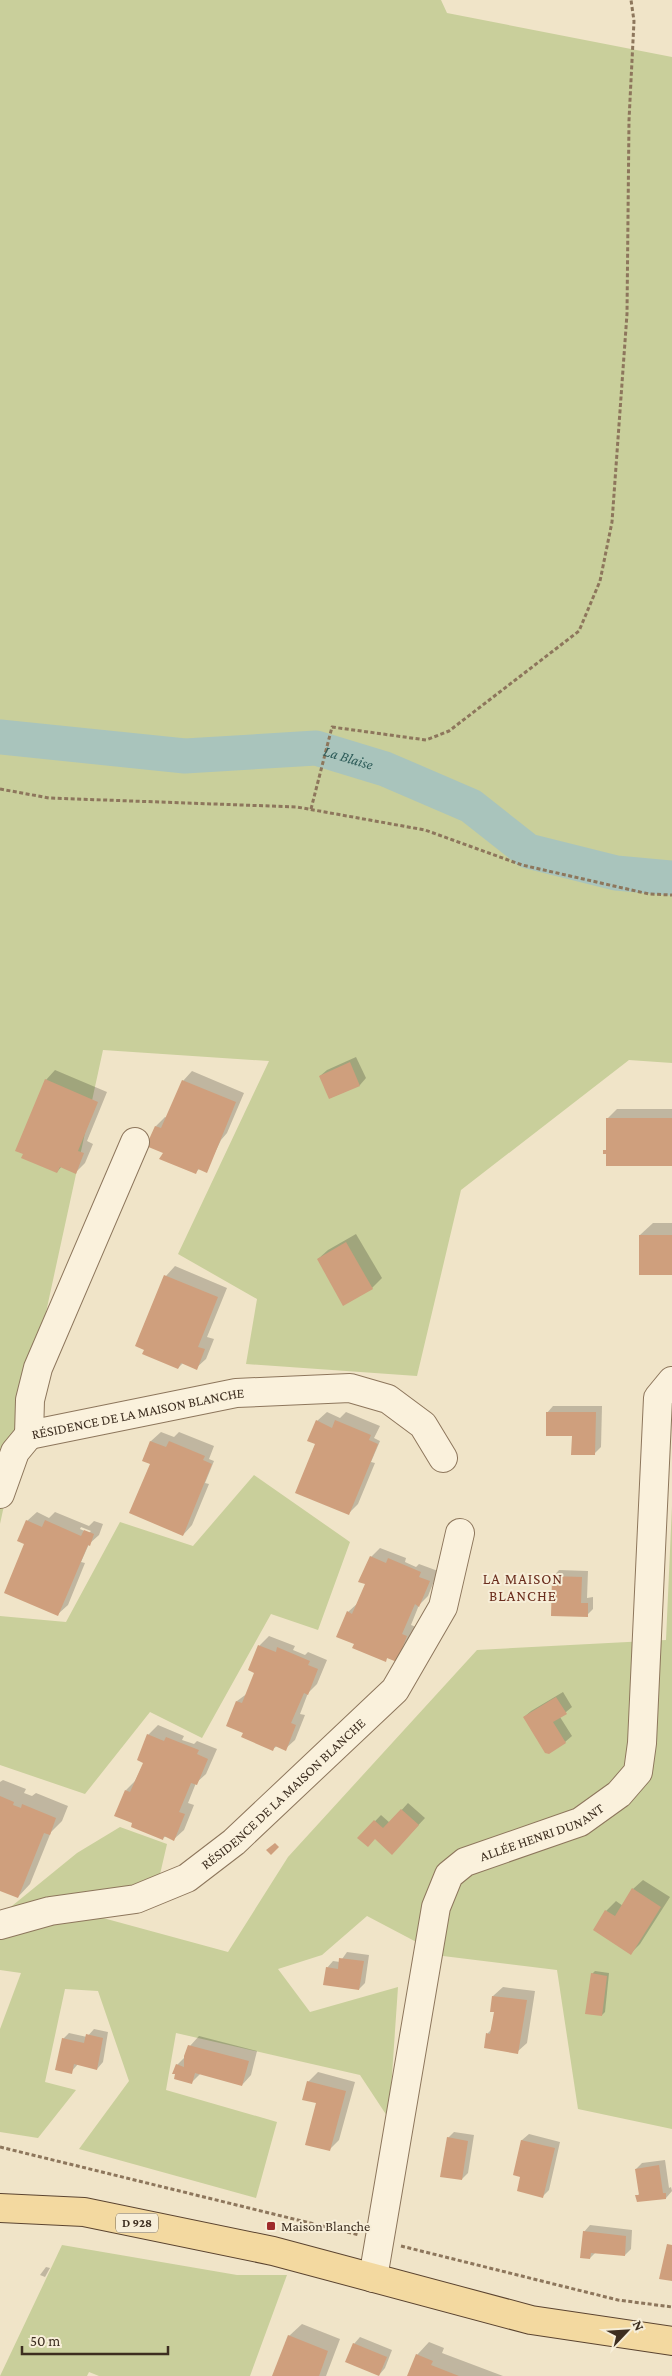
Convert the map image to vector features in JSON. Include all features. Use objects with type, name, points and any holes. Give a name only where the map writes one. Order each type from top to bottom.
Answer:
[{"type":"main road","name":"D 928","points":[[0,2208],[84,2212],[273,2251],[531,2320],[672,2341]]},
{"type":"street","name":"RÉSIDENCE DE LA MAISON BLANCHE","points":[[135,1142],[38,1368],[30,1400],[29,1435],[236,1393],[350,1388],[388,1399],[424,1425],[443,1458]]},
{"type":"street","name":"ALLÉE HENRI DUNANT","points":[[373,2278],[381,2241],[436,1907],[449,1875],[466,1862],[580,1822],[619,1794],[638,1772],[642,1743],[658,1398],[672,1381]]},
{"type":"street","points":[[0,1494],[15,1452],[29,1435]]},
{"type":"street","name":"RÉSIDENCE DE LA MAISON BLANCHE","points":[[0,1925],[50,1911],[136,1899],[187,1878],[234,1842],[395,1690],[443,1607],[460,1533]]},
{"type":"path","points":[[311,809],[332,727],[426,740],[449,731],[579,631],[600,581],[612,522],[627,314],[629,120],[634,21],[631,0]]},
{"type":"path","points":[[0,789],[49,798],[311,809],[425,830],[522,865],[649,894],[672,895]]},
{"type":"path","points":[[0,2147],[618,2300],[672,2307]]},
{"type":"green space","points":[[0,0],[441,0],[447,13],[672,57],[672,1063],[629,1060],[461,1190],[417,1376],[246,1364],[257,1299],[178,1254],[269,1061],[103,1050],[0,1524]]},
{"type":"green space","points":[[254,1475],[350,1542],[318,1630],[271,1614],[202,1738],[150,1712],[85,1794],[0,1765],[0,1616],[66,1622],[120,1522],[193,1546]]},
{"type":"green space","points":[[672,1506],[672,2129],[578,2109],[557,1970],[443,1956],[367,1916],[322,1955],[278,1969],[310,2012],[398,1987],[389,2119],[360,2075],[176,2033],[166,2090],[277,2122],[256,2198],[79,2149],[129,2081],[98,1991],[65,1989],[45,2082],[76,2090],[38,2138],[0,2132],[0,2029],[21,1973],[0,1970],[0,1910],[7,1910],[77,1853],[120,1827],[167,1844],[158,1883],[92,1915],[228,1952],[288,1857],[477,1650],[666,1640]]},
{"type":"green space","points":[[62,2245],[237,2275],[287,2275],[250,2376],[99,2376],[89,2372],[87,2376],[0,2376]]},
{"type":"building","points":[[350,1062],[360,1086],[329,1099],[319,1076]]},
{"type":"building","points":[[45,1079],[98,1102],[78,1151],[84,1153],[76,1174],[60,1167],[57,1173],[21,1158],[23,1154],[15,1151]]},
{"type":"building","points":[[182,1080],[236,1102],[207,1173],[198,1169],[196,1174],[159,1159],[163,1153],[146,1146],[155,1126],[161,1128]]},
{"type":"building","points":[[606,1118],[672,1118],[672,1166],[606,1166],[606,1154],[603,1154],[603,1150],[606,1150]]},
{"type":"building","points":[[639,1235],[672,1235],[672,1275],[639,1275]]},
{"type":"building","points":[[346,1242],[373,1289],[343,1306],[317,1259]]},
{"type":"building","points":[[164,1275],[218,1297],[198,1347],[205,1349],[197,1370],[181,1363],[178,1369],[142,1354],[144,1350],[135,1346]]},
{"type":"building","points":[[546,1412],[596,1412],[595,1455],[571,1455],[572,1436],[546,1436]]},
{"type":"building","points":[[316,1420],[332,1428],[335,1420],[371,1435],[369,1440],[378,1444],[349,1515],[295,1493],[315,1444],[307,1441]]},
{"type":"building","points":[[150,1441],[166,1447],[169,1441],[205,1456],[203,1460],[212,1464],[183,1536],[129,1513],[150,1464],[142,1461]]},
{"type":"building","points":[[26,1520],[42,1527],[45,1520],[81,1536],[84,1530],[94,1534],[58,1616],[4,1593],[24,1544],[17,1541]]},
{"type":"building","points":[[370,1556],[386,1563],[388,1558],[421,1572],[419,1577],[430,1581],[419,1607],[415,1604],[402,1634],[407,1636],[397,1662],[387,1658],[386,1662],[352,1648],[354,1644],[336,1637],[347,1611],[352,1614],[365,1584],[358,1582]]},
{"type":"building","points":[[552,1576],[582,1577],[581,1603],[588,1603],[588,1617],[551,1616]]},
{"type":"building","points":[[258,1645],[276,1652],[277,1647],[310,1661],[308,1665],[318,1669],[308,1695],[304,1693],[291,1723],[296,1725],[286,1751],[275,1746],[273,1751],[241,1737],[243,1733],[226,1726],[236,1701],[242,1703],[254,1673],[248,1670]]},
{"type":"building","points":[[556,1697],[567,1714],[553,1722],[566,1743],[549,1754],[545,1753],[523,1717]]},
{"type":"building","points":[[147,1734],[164,1741],[166,1737],[199,1750],[197,1754],[208,1759],[197,1785],[191,1783],[179,1812],[185,1814],[174,1841],[164,1836],[163,1840],[131,1827],[132,1823],[114,1816],[125,1790],[130,1792],[143,1763],[137,1760]]},
{"type":"building","points":[[0,1796],[14,1802],[13,1805],[21,1808],[22,1804],[56,1818],[50,1835],[44,1833],[18,1898],[0,1891]]},
{"type":"building","points":[[401,1809],[419,1825],[392,1855],[375,1839],[368,1847],[357,1838],[374,1820],[383,1828]]},
{"type":"building","points":[[275,1843],[279,1847],[271,1855],[266,1850]]},
{"type":"building","points":[[632,1888],[661,1907],[631,1955],[593,1930],[605,1910],[615,1916]]},
{"type":"building","points":[[339,1958],[364,1961],[359,1990],[323,1985],[326,1967],[338,1969]]},
{"type":"building","points":[[591,1973],[607,1976],[602,2016],[585,2014]]},
{"type":"building","points":[[492,1996],[527,2000],[518,2054],[484,2048],[486,2033],[490,2034],[494,2012],[490,2012]]},
{"type":"building","points":[[86,2034],[103,2038],[97,2070],[74,2064],[72,2074],[55,2070],[62,2038],[84,2043]]},
{"type":"building","points":[[188,2045],[249,2061],[242,2086],[195,2073],[192,2084],[174,2079],[175,2074],[172,2074],[176,2064],[184,2067],[184,2056]]},
{"type":"building","points":[[307,2081],[346,2091],[330,2151],[305,2145],[316,2103],[302,2100]]},
{"type":"building","points":[[447,2137],[468,2141],[462,2180],[440,2177]]},
{"type":"building","points":[[521,2140],[555,2148],[543,2198],[517,2191],[520,2177],[513,2175]]},
{"type":"building","points":[[659,2165],[663,2193],[666,2193],[666,2199],[637,2202],[635,2195],[639,2195],[635,2169]]},
{"type":"building","points":[[583,2231],[626,2236],[625,2256],[591,2253],[590,2259],[580,2258]]},
{"type":"building","points":[[667,2244],[672,2245],[672,2281],[659,2279]]},
{"type":"building","points":[[288,2335],[328,2351],[319,2376],[272,2376]]},
{"type":"building","points":[[353,2343],[387,2357],[379,2376],[345,2362]]},
{"type":"building","points":[[416,2354],[433,2361],[431,2365],[459,2376],[407,2376]]},
{"type":"waterway","name":"La Blaise","points":[[0,737],[185,756],[316,748],[385,769],[471,806],[528,851],[616,873],[672,878]]},
{"type":"place","name":"Maison Blanche","points":[[271,2226]]},
{"type":"district","name":"LA MAISON BLANCHE","points":[[523,1588]]}]
